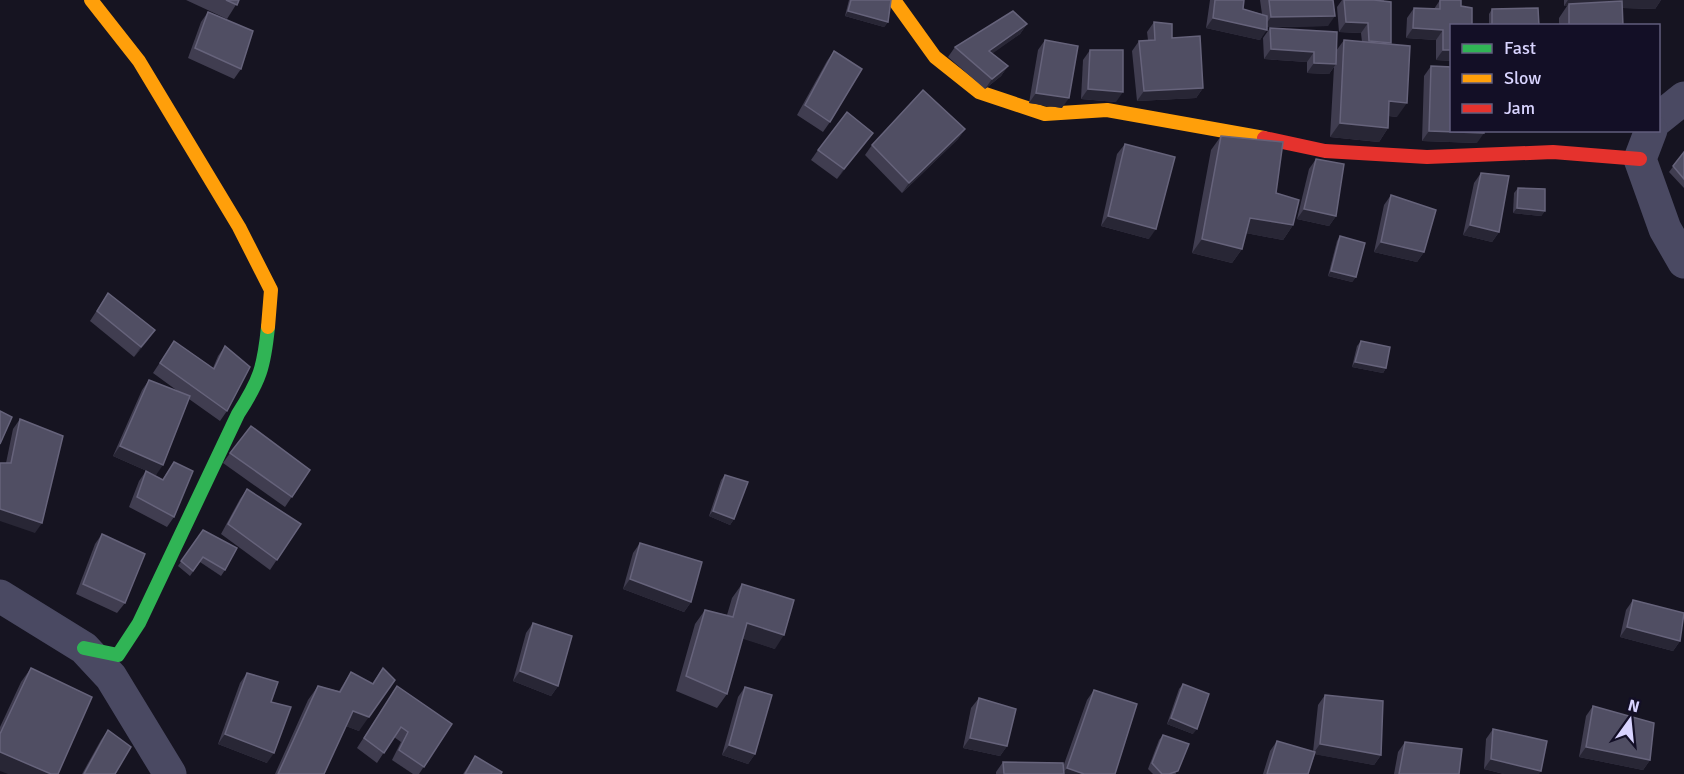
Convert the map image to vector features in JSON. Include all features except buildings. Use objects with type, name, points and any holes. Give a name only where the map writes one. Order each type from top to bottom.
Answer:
[{"type":"street","points":[[84,648],[117,655],[139,623],[238,414],[256,386],[265,358],[271,290],[239,227],[139,61],[91,0]]},
{"type":"street","points":[[897,1],[935,57],[979,92],[1045,114],[1107,110],[1222,129],[1325,151],[1427,157],[1553,152],[1646,145],[1665,229],[1684,262]]},
{"type":"street","points":[[1660,118],[1684,98]]},
{"type":"street","points":[[0,596],[84,648],[111,677],[170,774]]},
{"type":"traffic: fast","points":[[84,648],[118,655],[139,623],[238,414],[256,382],[263,363],[268,327]]},
{"type":"traffic: slow","points":[[91,0],[139,61],[239,227],[271,290],[268,327]]},
{"type":"traffic: slow","points":[[894,0],[935,57],[979,92],[1045,114],[1107,110],[1264,138]]},
{"type":"traffic: jam","points":[[1264,138],[1325,151],[1427,157],[1553,152],[1640,159]]}]
